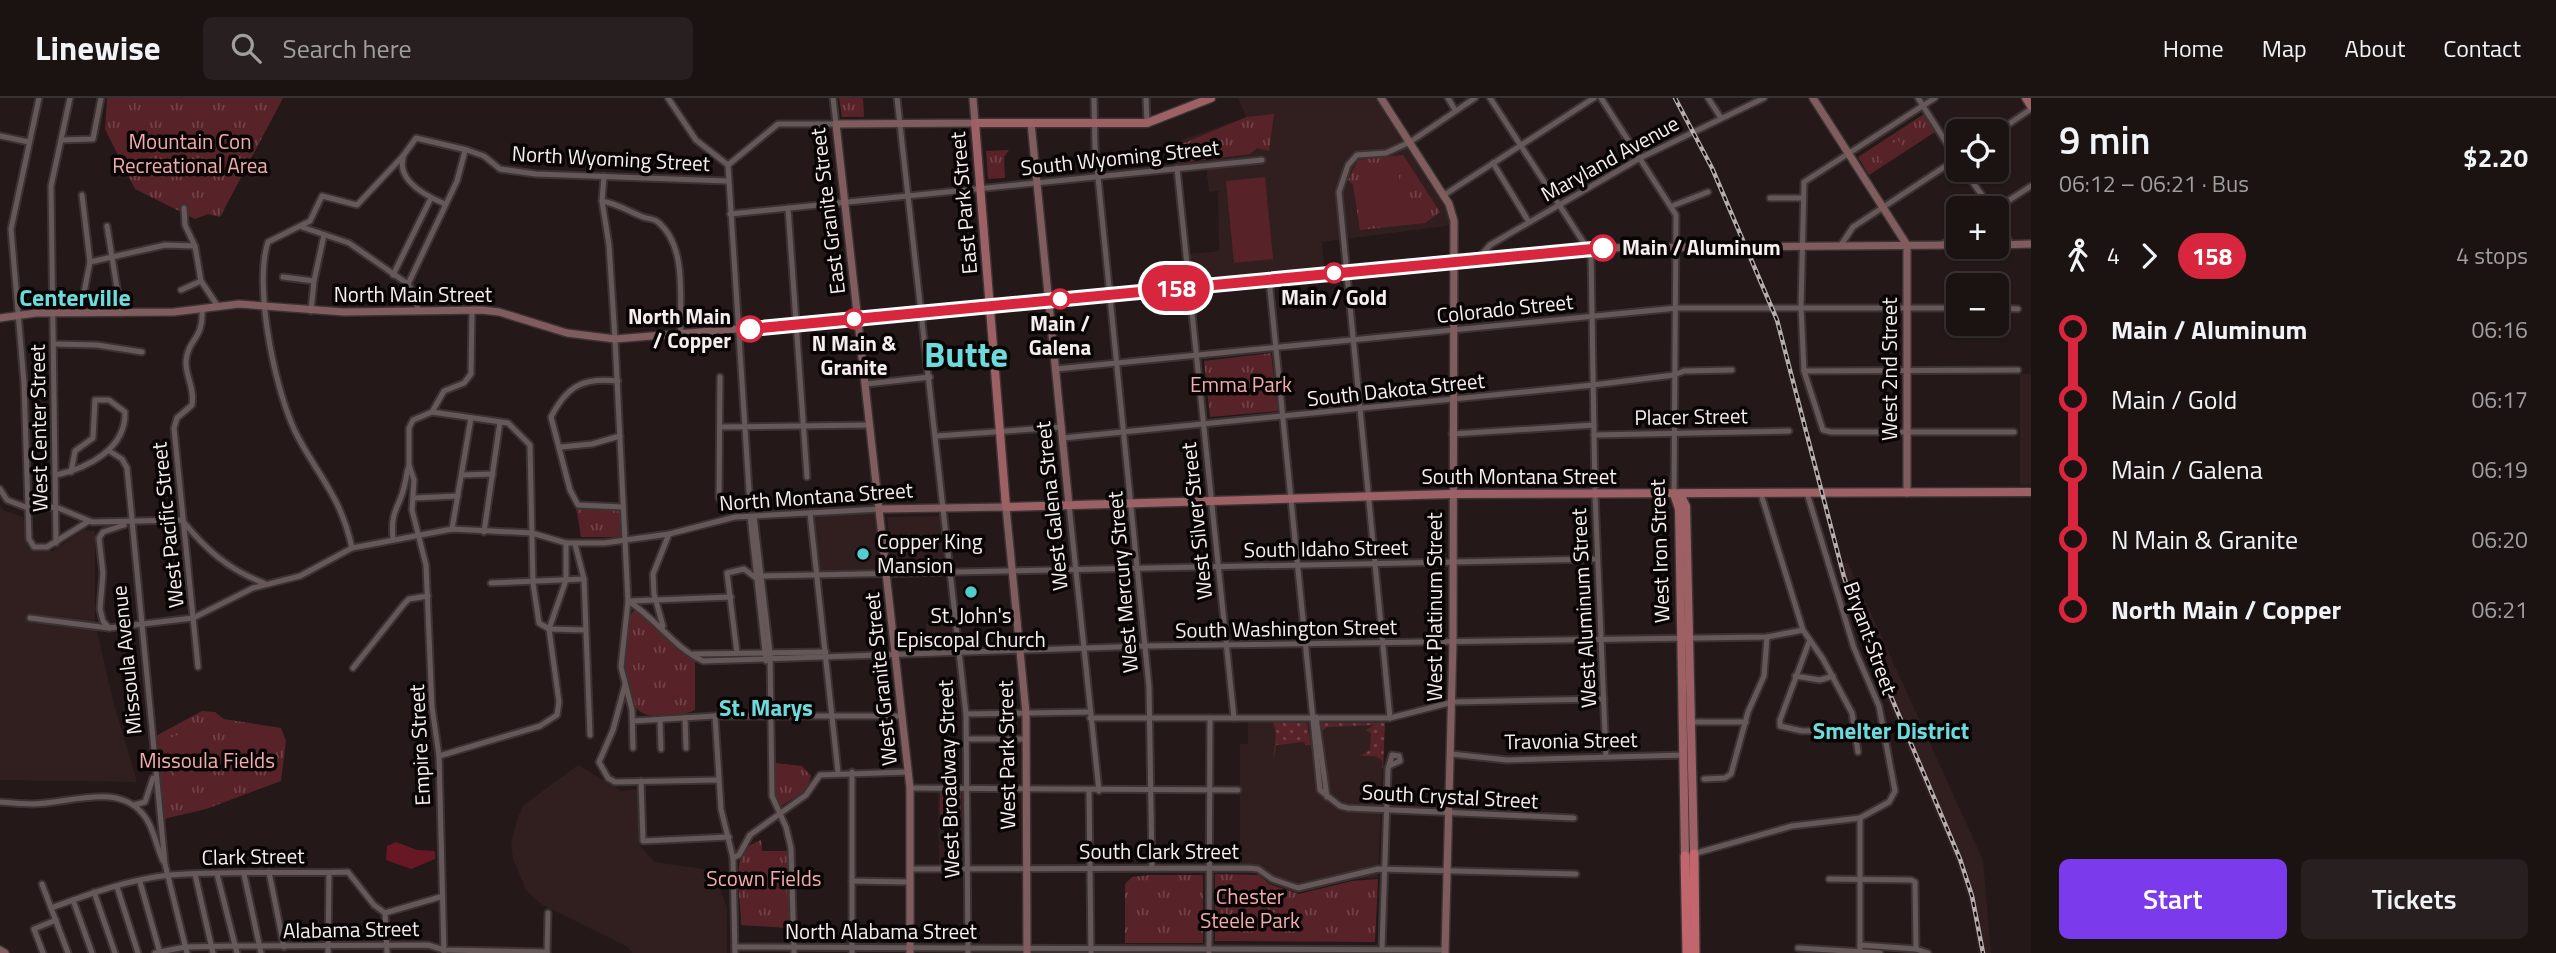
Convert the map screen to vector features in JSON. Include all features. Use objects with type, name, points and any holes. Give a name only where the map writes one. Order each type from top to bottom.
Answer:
[{"type":"highway","points":[[1687,953],[1690,855]]},
{"type":"highway","points":[[1690,855],[1695,953]]},
{"type":"main road","points":[[975,123],[1147,122],[1211,98]]},
{"type":"main road","points":[[2026,98],[2031,108]]},
{"type":"main road","name":"East Park Street","points":[[975,123],[990,306]]},
{"type":"main road","name":"West Park Street","points":[[990,306],[1006,507]]},
{"type":"main road","name":"South Montana Street","points":[[1006,507],[1452,494],[2031,492]]},
{"type":"main road","name":"West Iron Street","points":[[1677,494],[1686,506],[1685,638],[1690,855]]},
{"type":"street","points":[[40,98],[11,229],[20,314],[29,539],[34,547],[47,547],[89,521]]},
{"type":"street","name":"West Center Street","points":[[56,543],[51,186],[70,98]]},
{"type":"street","points":[[61,140],[93,139],[101,98]]},
{"type":"street","points":[[668,98],[696,140],[728,165]]},
{"type":"street","name":"East Granite Street","points":[[833,98],[859,319]]},
{"type":"street","name":"West Broadway Street","points":[[897,98],[966,713],[968,950]]},
{"type":"street","name":"East Park Street","points":[[973,98],[975,123]]},
{"type":"street","name":"West Mercury Street","points":[[1094,98],[1098,176],[1146,646],[1151,716],[1152,868]]},
{"type":"street","points":[[1146,98],[1147,122]]},
{"type":"street","name":"West Platinum Street","points":[[1381,98],[1444,195],[1454,220],[1453,642],[1445,951]]},
{"type":"street","points":[[1448,98],[1455,110]]},
{"type":"street","points":[[1390,718],[1374,564],[1371,497],[1339,192],[1357,155],[1386,153],[1410,142],[1475,98]]},
{"type":"street","points":[[1490,98],[1587,248]]},
{"type":"street","points":[[1444,195],[1594,98]]},
{"type":"street","points":[[1601,98],[1672,206],[1708,192]]},
{"type":"street","points":[[1708,98],[1721,118]]},
{"type":"street","name":"Maryland Avenue","points":[[1478,259],[1490,245],[1640,158],[1764,98]]},
{"type":"street","points":[[1813,98],[1907,245]]},
{"type":"street","points":[[1917,98],[1946,141]]},
{"type":"street","points":[[1935,98],[1804,182],[1801,307],[1804,371],[1823,430],[2014,432]]},
{"type":"street","points":[[2009,124],[2031,108]]},
{"type":"street","points":[[720,377],[722,427],[719,498],[722,505],[750,506],[728,165],[778,124],[975,123]]},
{"type":"street","name":"West Galena Street","points":[[1031,123],[1099,791]]},
{"type":"street","points":[[0,136],[29,142]]},
{"type":"street","name":"North Wyoming Street","points":[[403,156],[416,138],[484,156],[500,169],[727,181]]},
{"type":"street","points":[[408,284],[457,181],[465,150]]},
{"type":"street","points":[[403,156],[403,176],[431,198],[445,204]]},
{"type":"street","points":[[352,548],[345,516],[298,438],[279,386],[268,339],[263,255],[268,242],[279,234],[302,228],[310,220],[322,196],[357,205],[403,156]]},
{"type":"street","name":"South Wyoming Street","points":[[980,188],[1262,160]]},
{"type":"street","points":[[1493,163],[1529,222]]},
{"type":"street","points":[[1841,245],[1853,228],[1946,167]]},
{"type":"street","name":"West Silver Street","points":[[1177,168],[1234,718]]},
{"type":"street","points":[[604,176],[602,201],[610,245],[628,601],[621,651],[633,721],[633,748]]},
{"type":"street","points":[[2009,200],[2031,186]]},
{"type":"street","points":[[730,214],[980,188]]},
{"type":"street","points":[[80,313],[90,262],[82,195]]},
{"type":"street","points":[[393,275],[431,198]]},
{"type":"street","points":[[1770,198],[1803,198]]},
{"type":"street","points":[[602,201],[622,205],[643,217],[656,220],[667,232],[678,264],[681,335]]},
{"type":"street","name":"West Iron Street","points":[[1672,206],[1676,215],[1677,245],[1674,434],[1677,494]]},
{"type":"street","points":[[184,208],[185,225],[195,246],[201,281],[217,305]]},
{"type":"street","points":[[789,208],[807,477]]},
{"type":"street","points":[[107,226],[121,313]]},
{"type":"street","points":[[302,228],[358,248],[408,284],[418,310]]},
{"type":"street","points":[[311,311],[314,281],[324,235]]},
{"type":"street","points":[[2009,241],[2011,245],[2031,244]]},
{"type":"street","points":[[1942,245],[1946,242]]},
{"type":"street","points":[[90,262],[165,245],[195,246]]},
{"type":"street","name":"North Main Street","points":[[0,318],[20,314],[202,309],[217,305],[267,306],[311,311],[472,309],[499,312],[568,333],[615,339],[797,325],[1587,248],[1677,245],[1946,245]]},
{"type":"street","name":"West 2nd Street","points":[[1907,245],[1907,493]]},
{"type":"street","name":"West Aluminum Street","points":[[1587,248],[1591,254],[1595,494],[1606,757]]},
{"type":"street","points":[[283,277],[314,281]]},
{"type":"street","name":"South Crystal Street","points":[[1269,279],[1313,718],[1327,797],[1344,808],[1574,818]]},
{"type":"street","points":[[181,290],[201,281]]},
{"type":"street","name":"Colorado Street","points":[[1056,369],[1677,308],[1946,308]]},
{"type":"street","name":"West Pacific Street","points":[[198,667],[174,428],[177,418],[192,405],[194,391],[186,363],[188,351],[203,328],[202,309]]},
{"type":"street","points":[[432,412],[444,391],[464,383],[471,374],[472,309]]},
{"type":"street","points":[[2009,309],[2018,309]]},
{"type":"street","name":"West Granite Street","points":[[859,319],[910,788],[910,950]]},
{"type":"street","points":[[54,344],[97,345],[142,352]]},
{"type":"street","name":"South Dakota Street","points":[[1063,438],[1593,385],[1675,375],[1684,371],[1732,370]]},
{"type":"street","points":[[1804,371],[2018,370]]},
{"type":"street","points":[[866,384],[930,377]]},
{"type":"street","points":[[618,381],[594,378],[576,385],[561,398],[551,417],[561,447],[570,490],[578,505],[623,507]]},
{"type":"street","points":[[56,475],[71,472],[111,452],[126,425],[125,412],[109,400],[94,400],[93,438],[75,451],[71,472]]},
{"type":"street","points":[[393,539],[391,521],[410,465],[409,428],[413,419],[432,412],[500,422],[514,427],[530,445],[533,583],[539,623],[549,629],[584,630]]},
{"type":"street","points":[[452,528],[471,418]]},
{"type":"street","points":[[484,532],[500,422]]},
{"type":"street","points":[[722,427],[870,425]]},
{"type":"street","points":[[1452,434],[1594,425]]},
{"type":"street","points":[[937,436],[1062,427]]},
{"type":"street","name":"Placer Street","points":[[1594,435],[1789,431]]},
{"type":"street","points":[[561,447],[592,444],[620,436]]},
{"type":"street","name":"Missoula Avenue","points":[[111,452],[122,459],[127,468],[139,625],[164,864],[186,950]]},
{"type":"street","name":"Empire Street","points":[[410,465],[414,480],[412,510],[426,565],[432,707],[439,757],[440,897],[444,951]]},
{"type":"street","points":[[462,475],[493,474]]},
{"type":"street","points":[[0,489],[7,500],[28,508],[56,507],[89,521],[182,520],[201,543],[225,565],[264,583]]},
{"type":"street","points":[[1761,494],[1802,630],[1833,676],[1852,713],[1858,752]]},
{"type":"street","name":"Bryant Street","points":[[1807,494],[1854,648],[1879,706],[1892,769],[1895,791],[1889,802],[1860,818]]},
{"type":"street","points":[[414,498],[458,496]]},
{"type":"street","name":"North Montana Street","points":[[30,618],[110,628],[193,618],[264,583],[300,576],[352,548],[452,528],[532,533],[566,543],[586,544],[625,542],[669,534],[715,520],[752,516],[881,509],[1006,507]]},
{"type":"street","name":"West Park Street","points":[[1006,507],[1026,713],[1027,951]]},
{"type":"street","points":[[810,513],[838,772]]},
{"type":"street","points":[[752,516],[772,716],[772,796],[792,848],[794,950]]},
{"type":"street","points":[[110,628],[103,621],[100,609],[103,573],[99,538],[103,532],[130,522]]},
{"type":"street","points":[[665,629],[655,599],[653,568],[669,534]]},
{"type":"street","points":[[439,757],[540,726],[557,715],[559,702],[549,629],[566,580],[566,543]]},
{"type":"street","points":[[577,544],[584,579],[590,734]]},
{"type":"street","name":"South Idaho Street","points":[[731,597],[727,572],[744,569],[758,577],[1597,559]]},
{"type":"street","points":[[491,583],[584,579]]},
{"type":"street","points":[[353,668],[404,604],[410,599],[428,596]]},
{"type":"street","points":[[628,601],[731,597],[737,653]]},
{"type":"street","points":[[628,601],[703,661],[825,655]]},
{"type":"street","name":"South Washington Street","points":[[825,655],[1146,646],[1383,645],[1767,637],[1802,630]]},
{"type":"street","points":[[1703,779],[1725,778],[1731,774],[1746,722],[1766,669],[1767,637]]},
{"type":"street","points":[[1809,642],[1795,676],[1780,726],[1802,731],[1855,730]]},
{"type":"street","points":[[692,654],[737,653],[767,656]]},
{"type":"street","points":[[1795,676],[1819,680],[1833,676]]},
{"type":"street","points":[[625,685],[613,730],[599,762],[608,778],[615,782],[718,780]]},
{"type":"street","points":[[966,713],[1210,718],[1390,718],[1452,702],[1604,699]]},
{"type":"street","points":[[633,721],[715,716],[902,716]]},
{"type":"street","points":[[715,716],[721,809],[733,858],[735,950]]},
{"type":"street","points":[[685,718],[686,748]]},
{"type":"street","points":[[1209,951],[1210,718]]},
{"type":"street","points":[[660,720],[661,749]]},
{"type":"street","points":[[1687,722],[1746,722]]},
{"type":"street","points":[[968,740],[1026,739]]},
{"type":"street","name":"Travonia Street","points":[[1451,754],[1507,760],[1688,755]]},
{"type":"street","points":[[1382,949],[1389,766]]},
{"type":"street","points":[[0,802],[32,804],[103,797],[134,805],[145,802],[154,771]]},
{"type":"street","points":[[733,858],[739,855],[750,835],[806,795],[820,775],[838,772],[908,772]]},
{"type":"street","points":[[852,772],[852,950]]},
{"type":"street","points":[[641,781],[642,841],[729,837]]},
{"type":"street","points":[[910,788],[1238,790]]},
{"type":"street","points":[[1090,790],[1091,951]]},
{"type":"street","points":[[134,805],[149,825],[164,864]]},
{"type":"street","points":[[1690,855],[1792,826],[1860,818],[1860,948]]},
{"type":"street","name":"South Clark Street","points":[[910,869],[1258,869],[1272,879],[1294,888],[1384,869],[1576,874]]},
{"type":"street","points":[[269,872],[284,947]]},
{"type":"street","name":"Clark Street","points":[[51,908],[94,892],[167,875],[348,872],[374,905],[386,913]]},
{"type":"street","points":[[217,873],[236,949]]},
{"type":"street","points":[[328,950],[329,873]]},
{"type":"street","points":[[195,874],[212,950]]},
{"type":"street","points":[[244,874],[260,949]]},
{"type":"street","points":[[1829,879],[1915,882],[1916,949]]},
{"type":"street","points":[[852,881],[910,882]]},
{"type":"street","points":[[140,882],[158,953]]},
{"type":"street","points":[[42,884],[68,953]]},
{"type":"street","points":[[117,887],[138,953]]},
{"type":"street","points":[[94,892],[115,953]]},
{"type":"street","points":[[387,953],[386,913],[440,897]]},
{"type":"street","points":[[73,900],[92,953]]},
{"type":"street","points":[[547,953],[548,913]]},
{"type":"street","points":[[43,953],[34,929],[56,920]]},
{"type":"street","name":"Alabama Street","points":[[158,953],[284,947],[328,950],[387,945],[428,945],[444,951],[547,953]]},
{"type":"street","points":[[1798,948],[1916,949],[1928,953]]},
{"type":"street","points":[[1860,948],[1880,953]]},
{"type":"street","points":[[0,950],[5,953]]},
{"type":"street","name":"North Alabama Street","points":[[735,950],[1027,951]]},
{"type":"street","points":[[1027,951],[1445,951]]},
{"type":"shaded area","points":[[1238,98],[1381,98],[1438,186],[1454,225],[1322,242],[1325,274],[1191,286],[1188,254],[1219,251],[1218,191],[1209,192],[1206,166],[1177,168],[1176,142],[1246,117]]},
{"type":"shaded area","points":[[2020,374],[2031,374],[2031,485],[2020,485]]},
{"type":"shaded area","points":[[0,504],[3,510],[23,517],[28,549],[53,551],[83,530],[95,531],[95,622],[113,701],[137,782],[0,780]]},
{"type":"shaded area","points":[[881,509],[887,574],[817,576],[809,514]]},
{"type":"shaded area","points":[[940,516],[945,566],[893,567],[887,517]]},
{"type":"shaded area","points":[[1836,563],[1848,563],[1983,860],[1991,953],[1978,953],[1974,918],[1957,863],[1859,633]]},
{"type":"shaded area","points":[[957,622],[960,652],[929,654],[926,624]]},
{"type":"shaded area","points":[[1384,721],[1378,878],[1351,879],[1308,891],[1294,892],[1269,882],[1259,874],[1240,872],[1240,744],[1248,744],[1248,722]]},
{"type":"shaded area","points":[[578,765],[621,791],[638,789],[639,844],[654,862],[703,869],[719,886],[727,908],[727,953],[632,953],[628,947],[541,904],[526,890],[513,859],[511,844],[518,817],[524,805]]},
{"type":"shaded area","points":[[938,789],[968,789],[968,869],[939,869]]},
{"type":"shaded area","points":[[396,842],[417,850],[435,851],[435,859],[411,869],[386,860],[387,846]]},
{"type":"green space","name":"Mountain Con Recreational Area","points":[[107,98],[283,98],[220,217],[208,214],[195,219],[135,189],[105,129]]},
{"type":"green space","points":[[839,98],[863,98],[864,117],[842,117]]},
{"type":"green space","points":[[1274,114],[1269,151],[1257,148],[1250,154],[1179,163],[1179,145],[1247,117]]},
{"type":"green space","points":[[1924,114],[1935,132],[1869,175],[1858,157]]},
{"type":"green space","points":[[1898,140],[1905,151],[1884,165],[1877,154]]},
{"type":"green space","points":[[1009,150],[1004,157],[1005,178],[988,179],[986,151]]},
{"type":"green space","points":[[1403,155],[1440,212],[1425,223],[1360,230],[1353,185],[1348,180],[1358,160]]},
{"type":"green space","points":[[1398,167],[1404,222],[1369,225],[1365,171]]},
{"type":"green space","points":[[1265,177],[1273,259],[1234,263],[1226,181]]},
{"type":"green space","name":"Emma Park","points":[[1271,353],[1278,411],[1210,417],[1204,361]]},
{"type":"green space","points":[[576,507],[620,508],[621,537],[581,537]]},
{"type":"green space","points":[[635,609],[646,615],[695,661],[695,710],[657,716],[642,713],[637,709],[628,688],[624,658],[626,629]]},
{"type":"green space","name":"Missoula Fields","points":[[202,711],[215,712],[224,719],[281,728],[286,741],[281,781],[206,809],[164,819],[154,737]]},
{"type":"green space","points":[[1273,722],[1307,723],[1311,745],[1304,742],[1276,745],[1273,762],[1276,733]]},
{"type":"green space","points":[[1321,723],[1385,723],[1383,772],[1382,760],[1374,756],[1360,756],[1370,750],[1371,733],[1366,730],[1374,725],[1327,727],[1321,732]]},
{"type":"green space","points":[[229,725],[275,731],[269,749],[259,762],[245,770],[226,773]]},
{"type":"green space","points":[[201,726],[209,744],[205,760],[194,774],[178,784],[163,744],[165,740]]},
{"type":"green space","points":[[776,763],[802,766],[811,776],[807,790],[781,806],[776,799]]},
{"type":"green space","points":[[940,791],[961,791],[961,815],[940,814]]},
{"type":"green space","name":"Scown Fields","points":[[761,840],[762,851],[789,851],[789,928],[741,925],[738,876],[740,864],[743,854],[750,846]]},
{"type":"green space","points":[[752,859],[771,863],[783,871],[788,904],[755,907],[747,903]]},
{"type":"green space","name":"Chester Steele Park","points":[[1215,874],[1259,875],[1269,884],[1299,894],[1352,881],[1378,879],[1375,942],[1215,941]]},
{"type":"green space","points":[[1203,875],[1203,943],[1125,943],[1125,884],[1132,877]]},
{"type":"railway","points":[[1675,98],[1712,168],[1777,320],[1844,577],[1870,647],[1960,859],[1972,896],[1983,953]]},
{"type":"bus line","name":"158","points":[[750,329],[1603,248]]},
{"type":"place","name":"Main / Aluminum","points":[[1603,248]]},
{"type":"place","name":"Main / Gold","points":[[1334,273]]},
{"type":"place","name":"Main / Galena","points":[[1060,299]]},
{"type":"place","name":"N Main & Granite","points":[[854,319]]},
{"type":"place","name":"North Main / Copper","points":[[750,329]]},
{"type":"place","name":"Copper King Mansion","points":[[863,554]]},
{"type":"place","name":"St. John's Episcopal Church","points":[[971,592]]},
{"type":"district","name":"Centerville","points":[[75,298]]},
{"type":"district","name":"Butte","points":[[966,355]]},
{"type":"district","name":"St. Marys","points":[[766,708]]},
{"type":"district","name":"Smelter District","points":[[1891,731]]}]
